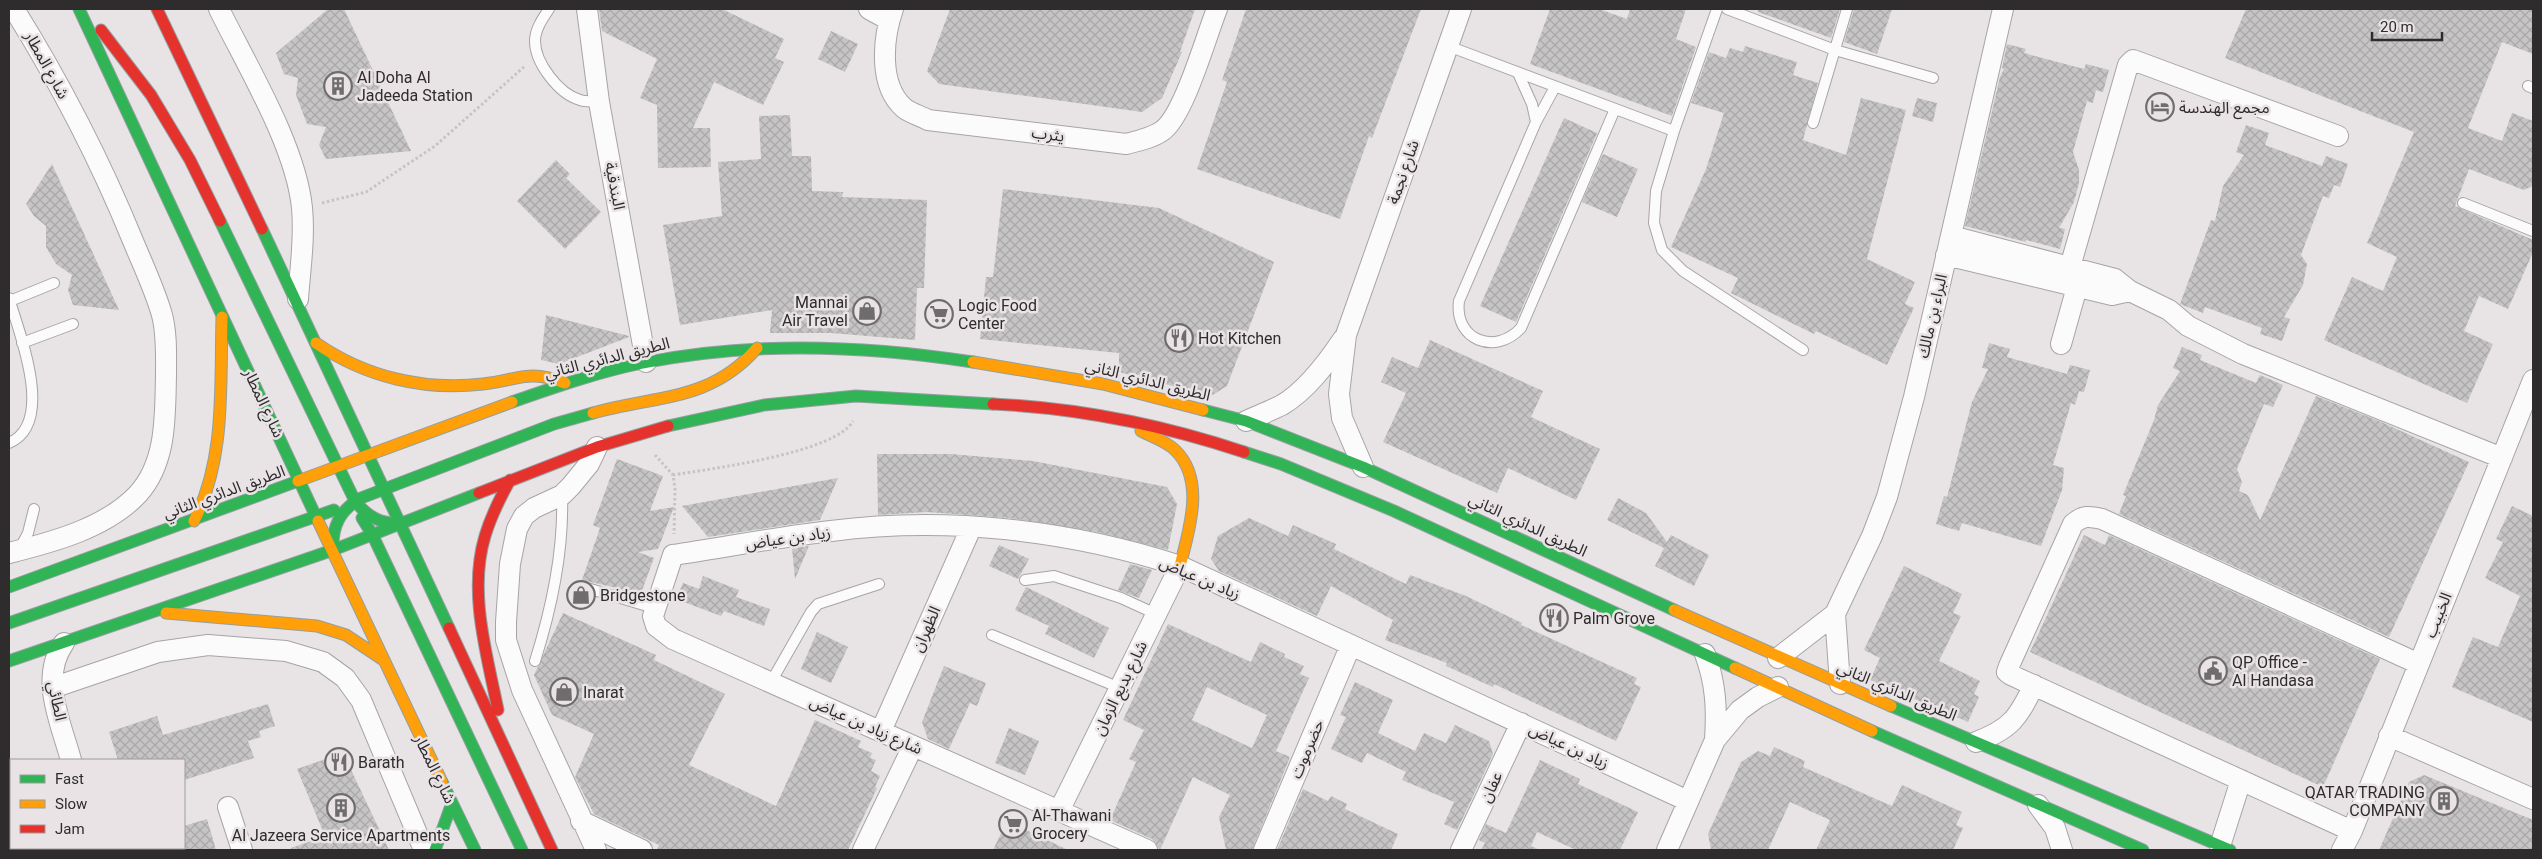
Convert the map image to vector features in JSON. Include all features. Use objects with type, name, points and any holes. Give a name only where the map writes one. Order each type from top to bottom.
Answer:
[{"type":"main road","name":"شارع المطار","points":[[79,9],[333,550],[382,659],[475,850]]},
{"type":"main road","points":[[84,9],[151,95],[181,144],[352,500],[372,534],[522,850]]},
{"type":"main road","points":[[158,9],[297,301],[382,488],[552,850]]},
{"type":"main road","points":[[194,521],[204,503],[214,474],[222,312]]},
{"type":"main road","points":[[316,343],[331,354],[362,369],[390,377],[438,385],[464,386],[487,384],[533,373],[550,376],[565,383]]},
{"type":"main road","points":[[9,623],[317,518],[352,500],[382,488],[554,424],[603,410],[690,393],[709,386],[743,364],[757,348]]},
{"type":"main road","name":"الطريق الدائري الثاني","points":[[9,587],[194,521],[565,383],[646,362],[701,353],[757,348],[830,349],[946,358],[1102,384],[1246,421],[1363,467],[1778,658],[2225,848]]},
{"type":"main road","points":[[9,661],[64,644],[333,550],[597,447],[684,421],[764,405],[856,396],[1019,405],[1097,414],[1190,434],[1281,464],[1394,511],[1923,754],[2143,850]]},
{"type":"main road","points":[[1097,414],[1141,431],[1177,452],[1188,469],[1192,489],[1192,519],[1180,566]]},
{"type":"main road","points":[[333,550],[332,535],[335,524],[366,480],[369,456]]},
{"type":"main road","points":[[506,750],[481,627],[478,590],[480,558],[487,524],[497,501],[510,480]]},
{"type":"main road","points":[[300,482],[324,483]]},
{"type":"main road","points":[[335,489],[352,500],[374,520],[388,524],[399,523]]},
{"type":"main road","points":[[155,612],[317,626],[351,637],[382,659]]},
{"type":"main road","points":[[435,850],[452,803]]},
{"type":"street","name":"شارع المطار","points":[[14,9],[44,57],[107,176],[156,298],[162,317],[166,345],[165,424],[161,447],[153,471],[138,493],[116,512],[80,531],[14,552]]},
{"type":"street","points":[[219,9],[293,165],[302,208],[297,301]]},
{"type":"street","name":"البندقية","points":[[587,9],[600,102],[646,362]]},
{"type":"street","points":[[869,9],[891,14]]},
{"type":"street","name":"يثرب","points":[[891,14],[884,66],[888,84],[904,108],[928,120],[1126,144],[1145,140],[1163,131],[1174,117],[1183,99],[1216,9]]},
{"type":"street","name":"شارع نجمة","points":[[1363,467],[1342,418],[1339,394],[1346,335],[1461,9]]},
{"type":"street","name":"البراء بن مالك","points":[[1778,658],[1835,614],[1872,536],[1887,498],[1914,397],[2004,9]]},
{"type":"street","points":[[2070,267],[2128,65],[2133,60],[2338,136]]},
{"type":"street","points":[[1948,245],[2070,267],[2115,279],[2130,290],[2169,310],[2188,326],[2243,354],[2502,458]]},
{"type":"street","points":[[1948,245],[2077,288],[2112,295],[2130,290]]},
{"type":"street","points":[[2061,344],[2077,288]]},
{"type":"street","name":"شارع نجمة","points":[[1246,421],[1282,405],[1301,390],[1331,357],[1346,335]]},
{"type":"street","name":"الخبيب","points":[[2342,850],[2352,831],[2533,380]]},
{"type":"street","points":[[596,850],[522,690],[506,640],[510,564],[517,529],[524,516],[534,508],[562,495],[581,475],[597,447]]},
{"type":"street","points":[[2352,831],[2007,672],[2073,524],[2080,518],[2088,516],[2102,519],[2418,664]]},
{"type":"street","name":"زياد بن عياض","points":[[673,555],[832,530],[906,526],[1032,531],[1135,552],[1180,566],[1350,647],[1521,723],[1688,801]]},
{"type":"street","name":"الظهران","points":[[881,731],[971,528]]},
{"type":"street","points":[[654,608],[673,555]]},
{"type":"street","name":"شارع بديع الزمان","points":[[1060,810],[1180,566]]},
{"type":"street","name":"شارع زياد بن عياض","points":[[654,608],[653,616],[656,626],[661,632],[674,639],[1147,850]]},
{"type":"street","name":"البراء بن مالك","points":[[1835,614],[1840,684]]},
{"type":"street","name":"الطائي","points":[[64,644],[54,660],[52,688],[71,759]]},
{"type":"street","points":[[52,688],[158,652],[200,646],[233,645],[286,651],[323,662],[345,678],[361,700],[424,850]]},
{"type":"street","name":"حضرموت","points":[[1264,850],[1350,647]]},
{"type":"street","points":[[1705,654],[1713,676],[1717,698],[1715,740]]},
{"type":"street","points":[[1976,742],[2010,726],[2019,716],[2034,685]]},
{"type":"street","points":[[1667,850],[1715,740],[1740,710],[1758,697],[1778,687]]},
{"type":"street","name":"عفان","points":[[1461,850],[1521,723]]},
{"type":"street","points":[[2389,736],[2533,799]]},
{"type":"street","points":[[863,850],[913,746]]},
{"type":"street","points":[[2225,848],[2241,780]]},
{"type":"street","points":[[2038,805],[2055,828],[2062,850]]},
{"type":"street","points":[[228,807],[242,850]]},
{"type":"street","points":[[581,821],[642,850]]},
{"type":"lane","points":[[549,9],[539,24],[535,40],[537,54],[544,68],[564,91],[579,100],[600,102]]},
{"type":"lane","points":[[1717,9],[1674,131],[1656,191],[1654,222],[1662,250],[1683,271],[1803,350]]},
{"type":"lane","points":[[1727,9],[1834,50],[1933,78]]},
{"type":"lane","points":[[1813,123],[1847,9]]},
{"type":"lane","points":[[1448,46],[1674,131]]},
{"type":"lane","points":[[1518,73],[1532,104],[1536,122]]},
{"type":"lane","points":[[1555,87],[1536,122],[1459,301],[1458,312],[1461,323],[1469,334],[1489,343],[1506,340],[1521,328],[1615,109]]},
{"type":"lane","points":[[2463,203],[2533,230]]},
{"type":"lane","points":[[9,443],[14,441],[26,428],[32,415],[34,393],[9,300],[54,284]]},
{"type":"lane","points":[[22,343],[73,324]]},
{"type":"lane","points":[[535,661],[548,620],[555,581],[563,518],[562,495]]},
{"type":"lane","points":[[14,552],[28,533],[34,509]]},
{"type":"lane","points":[[1026,580],[1054,576],[1121,598],[1156,614]]},
{"type":"lane","points":[[771,682],[811,612],[818,604],[879,584]]},
{"type":"lane","points":[[587,588],[654,608]]},
{"type":"lane","points":[[992,635],[1120,688]]},
{"type":"path","points":[[302,208],[366,192],[436,146],[537,54]]},
{"type":"path","points":[[673,475],[801,451],[837,436],[852,424],[856,413],[856,396]]},
{"type":"path","points":[[637,434],[673,475],[675,489],[673,555]]},
{"type":"building","name":"Al Doha Al Jadeeda Station","points":[[328,9],[344,9],[411,151],[326,159],[319,145],[326,127],[307,124],[296,95],[298,78],[284,74],[276,53]]},
{"type":"building","points":[[599,9],[722,9],[784,39],[775,58],[784,62],[763,105],[714,82],[693,128],[710,128],[711,167],[658,168],[657,105],[640,98],[657,59],[602,31]]},
{"type":"building","points":[[950,9],[1195,9],[1180,52],[1182,52],[1162,98],[1142,112],[939,84],[927,71]]},
{"type":"building","points":[[1246,9],[1421,9],[1372,138],[1369,136],[1340,219],[1197,169],[1227,82],[1222,80]]},
{"type":"building","points":[[1550,9],[1599,9],[1627,19],[1630,9],[1686,9],[1676,39],[1696,47],[1672,116],[1530,64]]},
{"type":"building","points":[[1758,9],[1840,9],[1831,38],[1758,12]]},
{"type":"building","points":[[1854,9],[1892,9],[1877,54],[1844,42]]},
{"type":"building","points":[[2246,9],[2533,9],[2533,54],[2502,42],[2468,128],[2502,141],[2512,113],[2533,121],[2533,186],[2524,190],[2469,169],[2455,206],[2533,240],[2533,252],[2508,309],[2479,296],[2464,331],[2493,344],[2467,403],[2324,340],[2352,277],[2383,291],[2397,257],[2367,243],[2414,132],[2225,58]]},
{"type":"building","points":[[831,31],[858,44],[845,72],[818,59]]},
{"type":"building","points":[[2007,44],[2026,49],[2024,53],[2084,69],[2086,64],[2109,70],[2103,92],[2096,90],[2093,103],[2087,101],[2073,152],[2079,170],[2079,183],[2074,202],[2059,228],[2065,229],[2060,249],[1965,226],[2000,77],[2004,69],[2002,68]]},
{"type":"building","points":[[1745,46],[1797,62],[1793,75],[1818,83],[1803,140],[1846,155],[1861,98],[1906,110],[1867,259],[1915,282],[1905,304],[1914,308],[1887,365],[1816,331],[1814,334],[1731,293],[1738,278],[1671,247],[1706,169],[1724,113],[1691,103],[1709,52],[1726,58],[1730,48],[1743,52]]},
{"type":"building","points":[[1917,98],[1937,103],[1933,122],[1912,116]]},
{"type":"building","points":[[790,115],[792,156],[811,156],[812,191],[843,192],[842,197],[927,200],[924,288],[917,288],[915,340],[831,333],[770,333],[772,310],[680,325],[663,225],[722,216],[718,162],[761,159],[759,116]]},
{"type":"building","points":[[1564,118],[1597,133],[1516,322],[1480,306]]},
{"type":"building","points":[[2246,125],[2269,133],[2265,145],[2322,166],[2326,156],[2348,164],[2340,187],[2334,185],[2329,198],[2323,196],[2301,255],[2307,264],[2303,285],[2284,317],[2290,319],[2282,341],[2260,334],[2262,328],[2205,307],[2203,313],[2180,304],[2211,220],[2215,221],[2223,186],[2244,155],[2236,152]]},
{"type":"building","points":[[1603,154],[1638,169],[1617,217],[1582,202]]},
{"type":"building","points":[[556,160],[570,174],[566,178],[601,212],[565,249],[517,201]]},
{"type":"building","points":[[52,164],[119,310],[73,305],[68,290],[72,275],[56,264],[46,247],[46,226],[34,216],[26,204]]},
{"type":"building","points":[[1003,189],[1159,208],[1274,262],[1227,386],[1211,396],[1119,372],[1119,353],[980,339],[986,277],[993,277]]},
{"type":"building","points":[[546,315],[629,337],[559,364],[541,360]]},
{"type":"building","points":[[1430,340],[1543,391],[1531,417],[1600,449],[1576,500],[1508,468],[1497,493],[1383,442],[1406,393],[1381,382],[1392,357],[1418,368]]},
{"type":"building","points":[[1989,343],[2010,349],[2007,357],[2067,374],[2070,365],[2090,370],[2084,392],[2079,391],[2075,405],[2071,403],[2053,465],[2064,468],[2062,490],[2041,546],[1962,523],[1959,531],[1936,524],[1944,496],[1947,497],[1972,402],[1988,369],[1982,368]]},
{"type":"building","points":[[2182,347],[2202,355],[2200,360],[2256,383],[2260,375],[2283,385],[2273,407],[2264,404],[2237,469],[2242,482],[2239,491],[2248,495],[2260,520],[2316,396],[2379,421],[2469,462],[2389,637],[2119,514],[2126,496],[2123,495],[2154,420],[2158,405],[2180,371],[2173,368]]},
{"type":"building","points":[[877,454],[951,454],[1033,461],[1167,487],[1177,504],[1168,550],[1097,532],[1009,518],[927,512],[878,515]]},
{"type":"building","points":[[617,459],[663,476],[650,511],[674,507],[658,549],[638,552],[654,558],[640,596],[621,589],[582,580],[600,528],[593,525]]},
{"type":"building","points":[[838,478],[820,520],[708,537],[682,506]]},
{"type":"building","points":[[1618,498],[1646,513],[1667,542],[1671,535],[1709,555],[1694,586],[1655,566],[1664,548],[1607,520]]},
{"type":"building","points":[[2512,506],[2533,516],[2533,722],[2452,687],[2473,637],[2498,647],[2520,596],[2485,578],[2503,542],[2496,539]]},
{"type":"building","points":[[1249,518],[1288,536],[1293,525],[1336,544],[1334,549],[1406,584],[1410,575],[1466,596],[1522,623],[1521,625],[1637,678],[1634,684],[1641,687],[1616,741],[1494,684],[1493,687],[1446,666],[1447,663],[1385,640],[1393,620],[1331,586],[1317,616],[1219,571],[1211,559],[1218,536]]},
{"type":"building","name":"QP Office - Al Handasa","points":[[2084,535],[2105,545],[2109,535],[2380,659],[2323,787],[2030,652]]},
{"type":"building","points":[[999,545],[1029,559],[1018,579],[989,566]]},
{"type":"building","points":[[809,546],[795,579],[792,548]]},
{"type":"building","points":[[1130,564],[1152,570],[1139,598],[1118,590]]},
{"type":"building","points":[[1904,566],[1962,594],[1953,613],[1961,616],[1939,661],[1980,681],[1974,694],[1979,697],[1968,722],[1870,680],[1880,658],[1864,650]]},
{"type":"building","points":[[703,576],[739,590],[736,597],[770,609],[764,626],[724,611],[721,616],[676,599],[683,583],[699,589]]},
{"type":"building","points":[[1026,587],[1109,628],[1094,658],[1045,634],[1049,626],[1015,610]]},
{"type":"building","points":[[563,613],[656,655],[654,660],[725,694],[689,765],[776,806],[815,720],[861,741],[858,747],[872,753],[870,758],[876,760],[871,771],[880,776],[875,787],[877,788],[848,850],[657,850],[659,845],[594,814],[575,777],[594,734],[552,715],[534,675]]},
{"type":"building","points":[[1168,624],[1251,662],[1260,642],[1285,654],[1284,657],[1304,666],[1300,674],[1309,678],[1276,751],[1290,757],[1252,850],[1226,850],[1219,817],[1230,795],[1193,777],[1160,850],[1152,839],[1110,820],[1136,762],[1129,759],[1144,730],[1123,720]],"holes":[[[1207,687],[1267,715],[1252,748],[1192,720]]]},
{"type":"building","points":[[817,632],[848,647],[831,683],[801,669]]},
{"type":"building","points":[[944,666],[986,683],[977,706],[970,703],[949,749],[928,739],[922,722]]},
{"type":"building","points":[[1355,682],[1393,700],[1378,733],[1415,751],[1424,733],[1446,743],[1455,725],[1489,741],[1493,754],[1457,830],[1444,824],[1454,802],[1402,780],[1406,772],[1367,753],[1362,763],[1331,749],[1346,717],[1340,715]]},
{"type":"building","points":[[268,704],[275,726],[259,731],[261,737],[248,741],[254,758],[185,780],[185,759],[118,759],[109,732],[157,716],[163,735]]},
{"type":"building","points":[[1009,728],[1039,741],[1025,775],[995,763]]},
{"type":"building","points":[[1774,747],[1805,761],[1803,767],[1892,806],[1902,785],[1962,812],[1956,825],[1963,828],[1953,850],[1816,850],[1830,820],[1790,802],[1768,850],[1711,850],[1708,834],[1741,762],[1758,751],[1770,756]]},
{"type":"building","name":"Al Jazeera Service Apartments","points":[[343,753],[389,850],[292,850],[291,848],[325,836],[297,769]]},
{"type":"building","points":[[1540,760],[1580,779],[1578,784],[1638,812],[1620,850],[1576,850],[1537,832],[1531,846],[1540,850],[1481,850],[1485,843],[1479,840],[1486,824],[1506,833]]},
{"type":"building","name":"QATAR TRADING COMPANY","points":[[2424,775],[2533,820],[2533,850],[2379,850],[2409,782]]},
{"type":"building","points":[[1303,789],[1328,801],[1331,796],[1347,804],[1345,809],[1398,834],[1391,850],[1277,850]]},
{"type":"building","points":[[207,819],[216,850],[184,850],[185,826]]},
{"type":"building","points":[[1007,821],[1068,850],[993,850]]},
{"type":"traffic: fast","points":[[79,9],[318,521]]},
{"type":"traffic: fast","points":[[220,221],[355,501],[374,518],[386,522],[399,523]]},
{"type":"traffic: fast","points":[[262,229],[449,628]]},
{"type":"traffic: fast","points":[[512,402],[577,380],[642,363],[724,351],[808,348],[849,349],[932,356],[973,362]]},
{"type":"traffic: fast","points":[[668,426],[764,405],[856,396],[993,404]]},
{"type":"traffic: fast","points":[[1203,410],[1246,421],[1363,467],[1674,610]]},
{"type":"traffic: fast","points":[[333,550],[334,533],[339,520],[343,513],[361,498],[554,424],[593,413]]},
{"type":"traffic: fast","points":[[1244,452],[1281,464],[1394,511],[1735,668]]},
{"type":"traffic: fast","points":[[9,587],[298,481]]},
{"type":"traffic: fast","points":[[9,661],[333,550],[479,493]]},
{"type":"traffic: fast","points":[[9,623],[334,510]]},
{"type":"traffic: fast","points":[[362,518],[372,534],[522,850]]},
{"type":"traffic: fast","points":[[1891,706],[2230,850]]},
{"type":"traffic: fast","points":[[1872,731],[2143,850]]},
{"type":"traffic: fast","points":[[442,782],[475,850]]},
{"type":"traffic: fast","points":[[435,850],[452,803]]},
{"type":"traffic: slow","points":[[194,521],[212,472],[216,447],[221,395],[222,317]]},
{"type":"traffic: slow","points":[[316,343],[354,365],[375,373],[417,383],[461,386],[532,376],[565,383]]},
{"type":"traffic: slow","points":[[593,413],[701,388],[739,366],[757,348]]},
{"type":"traffic: slow","points":[[973,362],[1103,384],[1203,410]]},
{"type":"traffic: slow","points":[[298,481],[512,402]]},
{"type":"traffic: slow","points":[[1141,431],[1175,450],[1184,462],[1190,476],[1193,490],[1191,521],[1180,566]]},
{"type":"traffic: slow","points":[[318,521],[442,782]]},
{"type":"traffic: slow","points":[[1674,610],[1891,706]]},
{"type":"traffic: slow","points":[[166,613],[317,626],[346,635],[382,659]]},
{"type":"traffic: slow","points":[[1735,668],[1872,731]]},
{"type":"traffic: jam","points":[[157,9],[262,229]]},
{"type":"traffic: jam","points":[[101,30],[151,95],[190,160],[220,221]]},
{"type":"traffic: jam","points":[[993,404],[1057,409],[1120,419],[1183,434],[1244,452]]},
{"type":"traffic: jam","points":[[479,493],[597,447],[668,426]]},
{"type":"traffic: jam","points":[[498,710],[481,623],[478,579],[480,557],[485,536],[496,507],[510,480]]},
{"type":"traffic: jam","points":[[449,628],[552,850]]},
{"type":"place","name":"Al Doha Al Jadeeda Station","points":[[338,86]]},
{"type":"place","name":"مجمع الهندسة","points":[[2160,107]]},
{"type":"place","name":"Mannai Air Travel","points":[[867,311]]},
{"type":"place","name":"Logic Food Center","points":[[939,314]]},
{"type":"place","name":"Hot Kitchen","points":[[1179,338]]},
{"type":"place","name":"Bridgestone","points":[[581,595]]},
{"type":"place","name":"Palm Grove","points":[[1554,618]]},
{"type":"place","name":"QP Office - Al Handasa","points":[[2213,671]]},
{"type":"place","name":"Inarat","points":[[564,692]]},
{"type":"place","name":"Barath","points":[[339,762]]},
{"type":"place","name":"QATAR TRADING COMPANY","points":[[2444,801]]},
{"type":"place","name":"Al Jazeera Service Apartments","points":[[341,808]]},
{"type":"place","name":"Al-Thawani Grocery","points":[[1013,824]]}]
